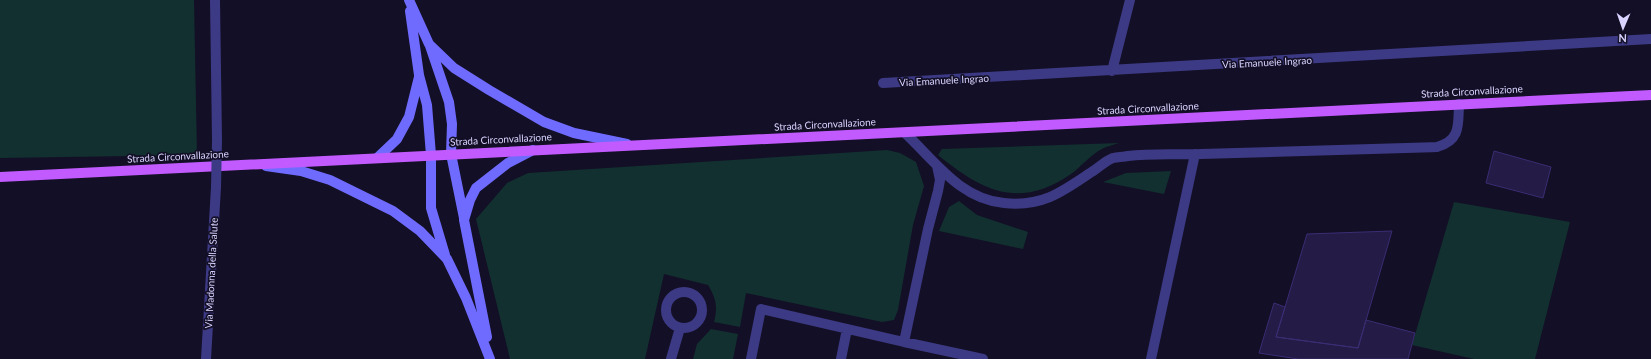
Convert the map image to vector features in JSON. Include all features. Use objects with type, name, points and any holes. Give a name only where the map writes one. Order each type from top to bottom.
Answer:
[{"type":"main road","points":[[409,0],[429,44],[449,102],[452,124],[451,154],[490,359]]},
{"type":"main road","points":[[409,0],[420,76],[427,105],[431,155],[431,208],[447,259],[466,298],[490,359]]},
{"type":"main road","points":[[429,44],[454,68],[544,122],[574,133],[633,145]]},
{"type":"main road","points":[[377,158],[397,139],[409,117],[420,76]]},
{"type":"main road","name":"Strada Circonvallazione","points":[[0,177],[1651,95]]},
{"type":"main road","points":[[464,220],[470,200],[476,188],[508,163],[534,150]]},
{"type":"main road","points":[[252,164],[301,171],[330,180],[393,211],[420,231],[447,259]]},
{"type":"street","name":"Via Madonna della Salute","points":[[206,359],[216,187],[217,140],[215,0]]},
{"type":"street","points":[[1112,71],[1130,0]]},
{"type":"street","name":"Via Emanuele Ingrao","points":[[883,83],[1651,39]]},
{"type":"street","points":[[906,133],[947,176],[973,194],[988,200],[1018,204],[1051,198],[1066,190],[1113,158],[1141,154],[1195,154],[1437,147],[1444,145],[1451,140],[1456,133],[1458,126],[1459,104]]},
{"type":"street","points":[[1151,359],[1195,154]]},
{"type":"street","points":[[904,342],[940,180],[936,164]]},
{"type":"street","points":[[751,359],[761,309],[983,359]]},
{"type":"street","points":[[671,359],[680,328]]},
{"type":"street","points":[[841,359],[847,329]]},
{"type":"green space","points":[[0,0],[194,0],[197,155],[0,158]]},
{"type":"green space","points":[[1119,143],[1106,147],[1098,152],[1071,174],[1052,185],[1034,191],[1018,193],[1002,192],[986,186],[954,168],[938,155],[942,149]]},
{"type":"green space","points":[[887,150],[900,153],[916,162],[924,186],[913,225],[898,310],[894,320],[882,322],[746,293],[740,327],[714,322],[716,303],[708,285],[664,274],[645,359],[510,359],[476,219],[507,183],[528,173]]},
{"type":"green space","points":[[1171,171],[1164,194],[1103,182],[1126,173]]},
{"type":"green space","points":[[959,201],[977,215],[1028,232],[1023,249],[939,231],[949,207]]},
{"type":"green space","points":[[1454,202],[1570,222],[1535,359],[1474,359],[1412,345]]},
{"type":"green space","points":[[711,329],[738,334],[733,359],[693,359],[697,344]]},
{"type":"building","points":[[1494,151],[1551,167],[1543,198],[1486,183]]},
{"type":"building","points":[[1392,231],[1358,348],[1276,337],[1307,234]]},
{"type":"building","points":[[1274,303],[1285,307],[1276,337],[1358,348],[1366,320],[1415,333],[1408,359],[1298,359],[1259,353]]}]
